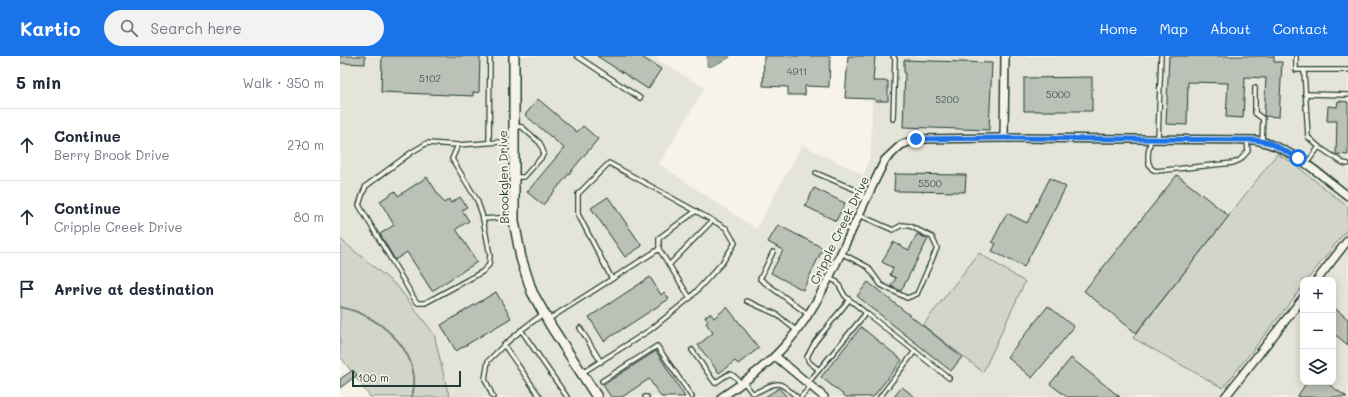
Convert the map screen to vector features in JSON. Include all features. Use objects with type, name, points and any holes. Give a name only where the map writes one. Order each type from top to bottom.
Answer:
[{"type":"street","name":"Brookglen Drive","points":[[514,56],[514,217],[521,258],[532,292],[597,397]]},
{"type":"street","points":[[1004,138],[1005,56]]},
{"type":"street","name":"Cripple Creek Drive","points":[[722,397],[775,356],[797,332],[809,315],[829,278],[884,160],[901,145],[916,139],[1004,138],[1247,140],[1262,142],[1285,150],[1348,196]]},
{"type":"street","points":[[1319,277],[1348,240]]},
{"type":"street","points":[[1228,396],[1300,302]]},
{"type":"street","points":[[775,356],[824,397]]},
{"type":"lane","points":[[489,142],[490,56]]},
{"type":"lane","points":[[577,56],[640,98]]},
{"type":"lane","points":[[893,56],[895,59],[893,119]]},
{"type":"lane","points":[[1161,56],[1154,140],[1148,163],[1152,170],[1156,171],[1233,163],[1240,160],[1248,151],[1247,140]]},
{"type":"lane","points":[[1296,56],[1296,70],[1348,70]]},
{"type":"lane","points":[[1304,70],[1308,137],[1319,147],[1343,163],[1348,164]]},
{"type":"lane","points":[[1255,88],[1255,113],[1263,119],[1262,142]]},
{"type":"lane","points":[[1305,94],[1348,94]]},
{"type":"lane","points":[[515,126],[522,127],[540,143],[544,153],[542,158],[524,177],[515,178]]},
{"type":"lane","points":[[458,145],[452,159],[477,200],[483,218],[490,255],[489,265],[482,272],[425,303],[418,303],[359,205],[362,193],[366,186],[412,152],[427,143],[458,145],[515,141]]},
{"type":"lane","points":[[1306,164],[1319,147]]},
{"type":"lane","points":[[582,373],[650,330],[690,298],[722,263],[735,243],[726,228],[610,163],[578,194],[578,214],[612,279]]},
{"type":"lane","points":[[816,173],[856,190],[866,200]]},
{"type":"lane","points":[[690,298],[659,249],[658,238],[696,211]]},
{"type":"lane","points":[[841,253],[868,267],[881,285],[906,298],[917,294],[937,248],[932,236],[910,226],[902,225],[894,230],[859,215]]},
{"type":"lane","points":[[483,218],[514,217]]},
{"type":"lane","points":[[669,265],[712,220]]},
{"type":"lane","points":[[841,225],[851,231]]},
{"type":"lane","points":[[493,397],[485,379],[488,361],[504,345],[521,330],[612,279],[659,249]]},
{"type":"lane","points":[[773,252],[760,279],[809,315]]},
{"type":"lane","points":[[829,278],[837,282],[849,300],[949,378]]},
{"type":"lane","points":[[819,370],[809,362],[807,357],[815,342],[849,300]]},
{"type":"lane","points":[[747,301],[776,314],[797,332]]},
{"type":"lane","points":[[801,397],[819,370],[866,314]]},
{"type":"lane","points":[[580,328],[601,362]]},
{"type":"lane","points":[[521,330],[567,397]]},
{"type":"lane","points":[[504,345],[540,397]]},
{"type":"lane","points":[[602,382],[657,346],[692,397]]},
{"type":"lane","points":[[692,350],[715,383],[728,374],[734,374],[752,393],[756,393],[774,383],[778,383],[797,397]]},
{"type":"lane","points":[[880,397],[915,351]]},
{"type":"shaded area","points":[[340,56],[652,56],[705,88],[659,164],[756,229],[802,145],[864,175],[871,152],[873,56],[1348,56],[1348,397],[745,397],[742,393],[735,397],[450,397],[397,286],[340,239]]},
{"type":"shaded area","points":[[707,56],[730,56],[729,58],[710,67],[707,66]]},
{"type":"shaded area","points":[[1277,154],[1293,163],[1348,207],[1348,228],[1309,277],[1300,277],[1300,290],[1223,388],[1133,338]]},
{"type":"shaded area","points":[[340,239],[397,286],[434,334],[450,397],[370,397],[340,356]]},
{"type":"shaded area","points":[[979,253],[1025,282],[983,372],[923,325]]},
{"type":"building","points":[[340,56],[365,56],[365,64],[340,63]]},
{"type":"building","points":[[382,56],[480,56],[479,93],[473,92],[473,96],[381,92]]},
{"type":"building","points":[[597,56],[640,56],[661,69],[648,89]]},
{"type":"building","points":[[764,56],[830,56],[829,87],[805,86],[805,95],[788,95],[788,87],[763,86]]},
{"type":"building","points":[[848,56],[875,56],[873,81],[888,81],[888,101],[845,98]]},
{"type":"building","points":[[1169,56],[1274,56],[1274,62],[1282,62],[1279,117],[1264,116],[1266,78],[1245,77],[1243,118],[1226,117],[1228,83],[1188,82],[1187,125],[1166,124]]},
{"type":"building","points":[[904,60],[992,63],[989,130],[903,127]]},
{"type":"building","points":[[1092,77],[1092,111],[1024,111],[1024,78]]},
{"type":"building","points":[[538,99],[577,132],[583,126],[598,139],[543,205],[527,192],[564,148],[525,115]]},
{"type":"building","points":[[1338,101],[1348,102],[1348,155],[1336,154],[1337,121],[1327,121],[1328,106],[1337,107]]},
{"type":"building","points":[[895,174],[966,175],[965,192],[894,191]]},
{"type":"building","points":[[1177,175],[1229,216],[1136,333],[1084,291]]},
{"type":"building","points":[[427,177],[444,203],[449,199],[451,203],[460,197],[467,207],[462,210],[469,221],[456,229],[477,262],[432,291],[407,252],[395,260],[380,234],[394,225],[380,201],[395,191],[398,196]]},
{"type":"building","points":[[1050,178],[1066,187],[1024,267],[992,251],[996,244],[992,242],[1007,213],[1027,223]]},
{"type":"building","points":[[814,188],[845,203],[836,221],[805,206]]},
{"type":"building","points":[[608,197],[642,246],[625,257],[591,208]]},
{"type":"building","points":[[778,225],[823,248],[803,290],[771,273],[783,250],[768,242]]},
{"type":"building","points":[[917,234],[928,239],[901,291],[891,286],[896,278],[890,275],[893,268],[882,262],[893,242],[909,250]]},
{"type":"building","points":[[650,277],[661,295],[664,292],[669,299],[604,341],[589,317]]},
{"type":"building","points":[[868,282],[962,357],[951,371],[857,296]]},
{"type":"building","points":[[496,292],[511,318],[456,351],[441,325]]},
{"type":"building","points":[[1048,306],[1074,327],[1032,378],[1007,357]]},
{"type":"building","points":[[727,307],[759,348],[738,364],[735,361],[719,373],[698,345],[713,333],[706,323],[708,321],[705,317],[710,313],[714,318]]},
{"type":"building","points":[[1336,309],[1348,319],[1348,345],[1336,335]]},
{"type":"building","points":[[861,327],[902,360],[873,397],[846,397],[821,377]]},
{"type":"building","points":[[656,351],[685,397],[661,397],[649,379],[622,397],[611,397],[603,385]]},
{"type":"building","points":[[1071,358],[1120,397],[1067,397],[1050,384]]},
{"type":"building","points":[[353,370],[357,375],[340,388],[340,379]]},
{"type":"building","points":[[1305,385],[1329,385],[1347,397],[1297,397]]},
{"type":"building","points":[[902,387],[915,397],[894,397]]},
{"type":"building","points":[[779,388],[787,397],[765,397]]},
{"type":"waterway","points":[[340,307],[365,316],[378,323],[398,342],[406,353],[411,365],[414,380],[412,397]]},
{"type":"route","points":[[916,139],[1004,138],[1256,140],[1270,143],[1298,158]]}]
